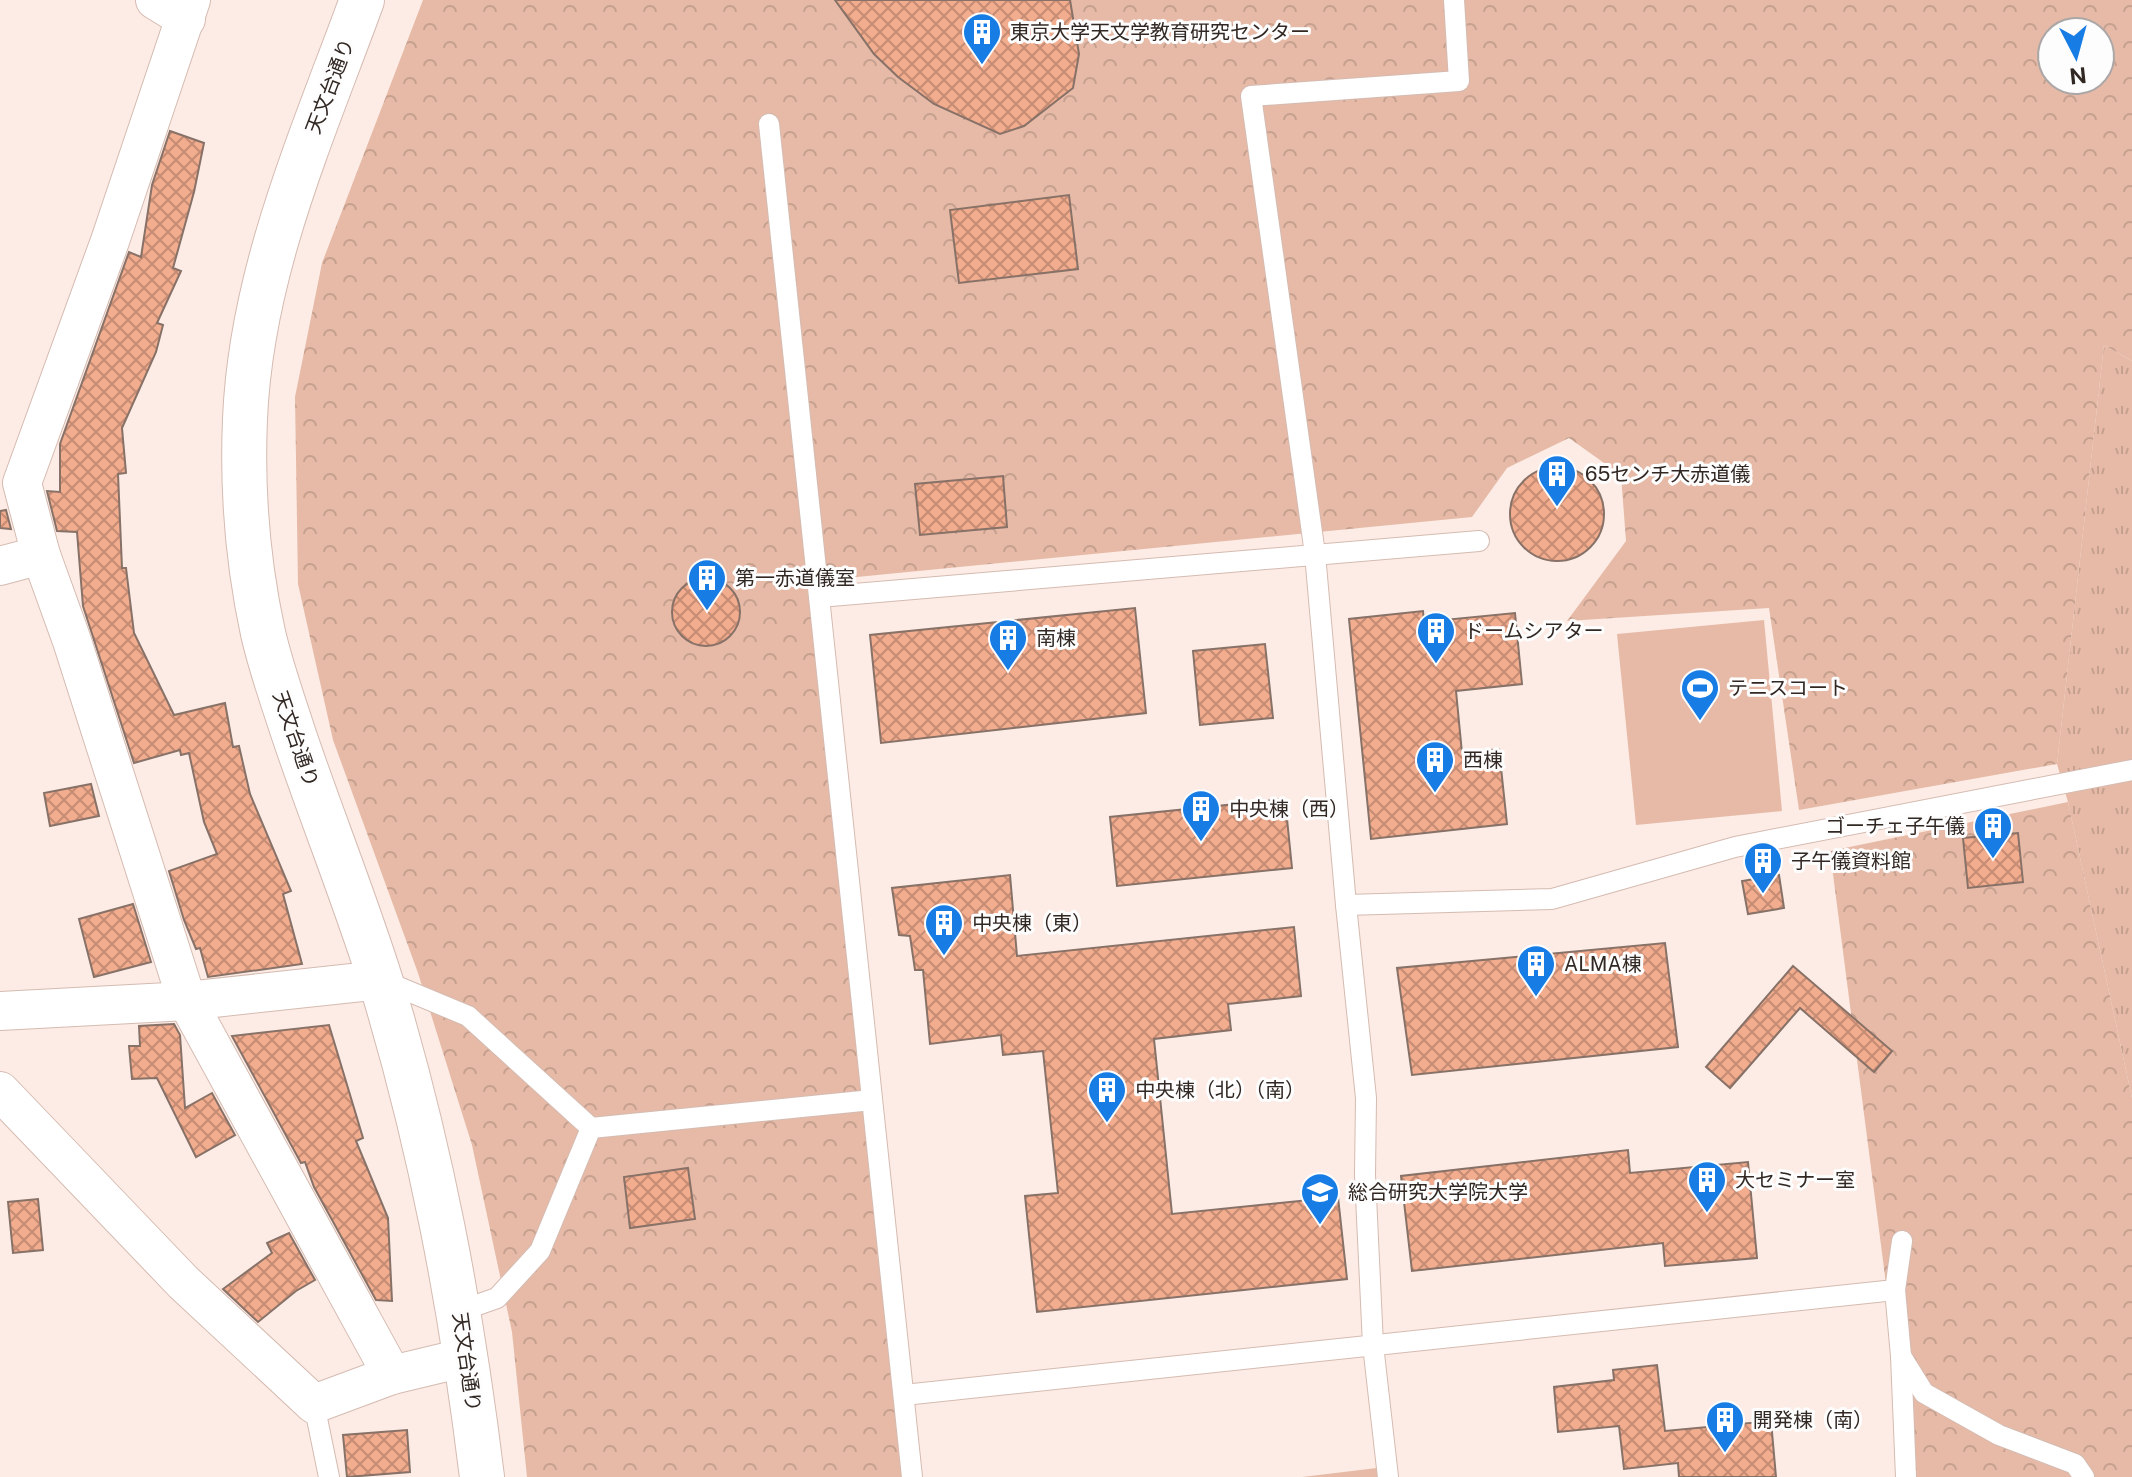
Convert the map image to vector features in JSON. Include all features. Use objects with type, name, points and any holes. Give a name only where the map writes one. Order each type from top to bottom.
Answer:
[{"type":"main road","name":"天文台通り","points":[[362,0],[299,169],[258,302],[245,416],[246,502],[263,632],[283,702],[380,980],[427,1147],[460,1311],[482,1477]]},
{"type":"street","points":[[177,6],[110,241],[22,483],[41,555],[72,641],[187,1001],[392,1375]]},
{"type":"street","points":[[0,566],[41,555]]},
{"type":"street","points":[[0,1011],[187,1001],[380,980]]},
{"type":"street","points":[[0,1091],[183,1282],[314,1404],[392,1375],[467,1357]]},
{"type":"lane","points":[[1388,1477],[1373,1345],[1365,1175],[1366,1098],[1315,554],[1251,96],[1459,81],[1454,0]]},
{"type":"lane","points":[[769,124],[912,1477]]},
{"type":"lane","points":[[819,597],[1479,541]]},
{"type":"lane","points":[[1346,905],[1552,899],[1735,847],[2132,770]]},
{"type":"lane","points":[[380,980],[468,1016],[591,1128],[872,1100]]},
{"type":"lane","points":[[460,1311],[497,1298],[540,1251],[591,1128]]},
{"type":"lane","points":[[1902,1241],[1895,1290],[1906,1477]]},
{"type":"lane","points":[[904,1395],[1895,1290]]},
{"type":"lane","points":[[1901,1356],[1924,1393],[1999,1435],[2075,1464],[2084,1477]]},
{"type":"lane","points":[[314,1404],[329,1477]]},
{"type":"green space","points":[[423,0],[2132,0],[2132,361],[2104,345],[2057,764],[1799,810],[1769,608],[1567,621],[1626,541],[1621,475],[1569,438],[1507,468],[1472,517],[816,581],[913,1477],[527,1477],[512,1332],[472,1145],[418,973],[333,740],[298,584],[295,397],[322,263]]},
{"type":"green space","points":[[2104,345],[2132,361],[2132,1098],[2068,802],[2057,764]]},
{"type":"green space","name":"テニスコート","points":[[1764,620],[1782,811],[1636,825],[1617,634]]},
{"type":"green space","points":[[2068,802],[2132,1098],[2132,1477],[1911,1477],[1830,851]]},
{"type":"green space","points":[[1377,1468],[1378,1477],[1302,1477]]},
{"type":"building","name":"東京大学天文学教育研究センター","points":[[835,0],[1070,0],[1079,54],[1073,88],[1024,126],[1000,134],[934,104],[898,77],[874,54]]},
{"type":"building","points":[[170,131],[204,143],[173,268],[181,271],[157,323],[163,325],[156,352],[122,428],[126,473],[118,474],[122,568],[126,568],[134,633],[174,715],[225,703],[233,747],[239,746],[250,794],[291,891],[283,894],[302,964],[208,977],[200,948],[196,949],[184,920],[169,871],[217,854],[204,822],[189,753],[181,755],[180,750],[134,763],[83,606],[77,532],[57,531],[47,491],[60,492],[60,444],[129,252],[141,257],[152,185]]},
{"type":"building","points":[[1069,195],[1078,269],[959,283],[950,210]]},
{"type":"building","name":"65センチ大赤道儀","points":[[1557,467],[1575,470],[1590,481],[1601,496],[1604,514],[1601,532],[1590,547],[1575,558],[1557,561],[1539,558],[1524,547],[1513,532],[1510,514],[1513,496],[1524,481],[1539,470]]},
{"type":"building","points":[[1003,476],[1007,527],[920,535],[915,484]]},
{"type":"building","points":[[6,510],[11,529],[0,528],[0,511]]},
{"type":"building","name":"第一赤道儀室","points":[[699,578],[713,578],[725,583],[735,593],[740,612],[735,631],[725,641],[713,646],[699,646],[687,641],[677,631],[672,619],[672,605],[677,593],[687,583]]},
{"type":"building","name":"南棟","points":[[1135,608],[1146,713],[881,743],[870,635]]},
{"type":"building","points":[[1423,611],[1424,622],[1515,613],[1522,684],[1456,691],[1462,753],[1499,749],[1507,824],[1371,839],[1349,619]]},
{"type":"building","points":[[1265,644],[1273,718],[1200,725],[1193,651]]},
{"type":"building","points":[[91,784],[99,816],[50,826],[44,793]]},
{"type":"building","name":"中央棟（西）","points":[[1285,799],[1292,868],[1117,886],[1110,817]]},
{"type":"building","name":"ゴーチェ子午儀","points":[[2018,833],[2023,882],[1968,888],[1963,838]]},
{"type":"building","name":"中央棟（北）（南）","points":[[1010,875],[1017,956],[1294,927],[1301,996],[1228,1004],[1231,1030],[1154,1039],[1172,1214],[1338,1197],[1347,1279],[1037,1312],[1025,1196],[1058,1193],[1043,1051],[1003,1055],[1001,1035],[930,1044],[923,970],[915,970],[910,936],[899,935],[892,888]]},
{"type":"building","name":"子午儀資料館","points":[[1779,875],[1784,908],[1748,914],[1742,881]]},
{"type":"building","points":[[133,904],[151,962],[94,977],[79,919]]},
{"type":"building","name":"ALMA棟","points":[[1665,943],[1678,1047],[1412,1075],[1397,968]]},
{"type":"building","points":[[1793,966],[1892,1051],[1874,1072],[1800,1008],[1730,1088],[1706,1067]]},
{"type":"building","points":[[174,1024],[180,1035],[185,1108],[212,1093],[235,1135],[196,1157],[157,1078],[132,1079],[129,1046],[140,1046],[139,1026]]},
{"type":"building","points":[[329,1025],[363,1138],[356,1141],[388,1218],[392,1301],[376,1300],[314,1187],[305,1162],[301,1163],[232,1036]]},
{"type":"building","points":[[1628,1150],[1630,1173],[1748,1162],[1757,1258],[1665,1266],[1663,1243],[1412,1271],[1401,1176]]},
{"type":"building","points":[[688,1168],[695,1219],[630,1228],[624,1177]]},
{"type":"building","points":[[38,1199],[43,1250],[13,1253],[8,1202]]},
{"type":"building","points":[[289,1233],[315,1280],[296,1291],[258,1322],[223,1289],[272,1253],[267,1243]]},
{"type":"building","points":[[1657,1365],[1665,1431],[1771,1421],[1776,1477],[1679,1477],[1678,1463],[1624,1469],[1619,1426],[1558,1432],[1554,1387],[1614,1380],[1613,1370]]},
{"type":"building","points":[[407,1430],[410,1472],[347,1477],[343,1435]]},
{"type":"place","name":"東京大学天文学教育研究センター","points":[[982,66]]},
{"type":"place","name":"65センチ大赤道儀","points":[[1557,508]]},
{"type":"place","name":"第一赤道儀室","points":[[707,612]]},
{"type":"place","name":"ドームシアター","points":[[1436,665]]},
{"type":"place","name":"南棟","points":[[1008,672]]},
{"type":"place","name":"テニスコート","points":[[1700,722]]},
{"type":"place","name":"西棟","points":[[1435,794]]},
{"type":"place","name":"中央棟（西）","points":[[1201,843]]},
{"type":"place","name":"ゴーチェ子午儀","points":[[1993,860]]},
{"type":"place","name":"子午儀資料館","points":[[1763,895]]},
{"type":"place","name":"中央棟（東）","points":[[944,957]]},
{"type":"place","name":"ALMA棟","points":[[1536,998]]},
{"type":"place","name":"中央棟（北）（南）","points":[[1107,1124]]},
{"type":"place","name":"大セミナー室","points":[[1707,1214]]},
{"type":"place","name":"総合研究大学院大学","points":[[1320,1226]]},
{"type":"place","name":"開発棟（南）","points":[[1725,1454]]}]
